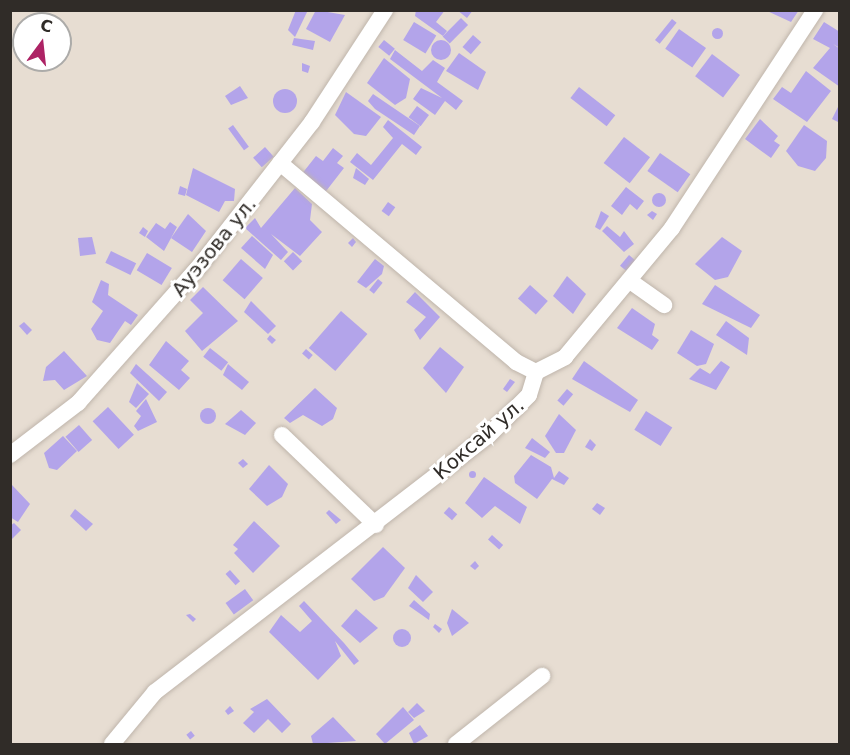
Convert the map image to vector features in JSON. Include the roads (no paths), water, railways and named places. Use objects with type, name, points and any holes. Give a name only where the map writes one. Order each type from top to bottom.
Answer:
[{"type":"street","name":"Ауэзова ул.","points":[[10,455],[78,403],[136,341],[280,163],[385,10]]},
{"type":"street","points":[[280,163],[501,350],[536,372],[565,357],[630,281],[719,160],[815,10]]},
{"type":"street","points":[[630,281],[664,305]]},
{"type":"street","name":"Коксай ул.","points":[[112,744],[155,692],[376,525],[518,409],[536,372]]},
{"type":"street","points":[[282,435],[376,525]]},
{"type":"street","points":[[456,744],[542,676]]}]
